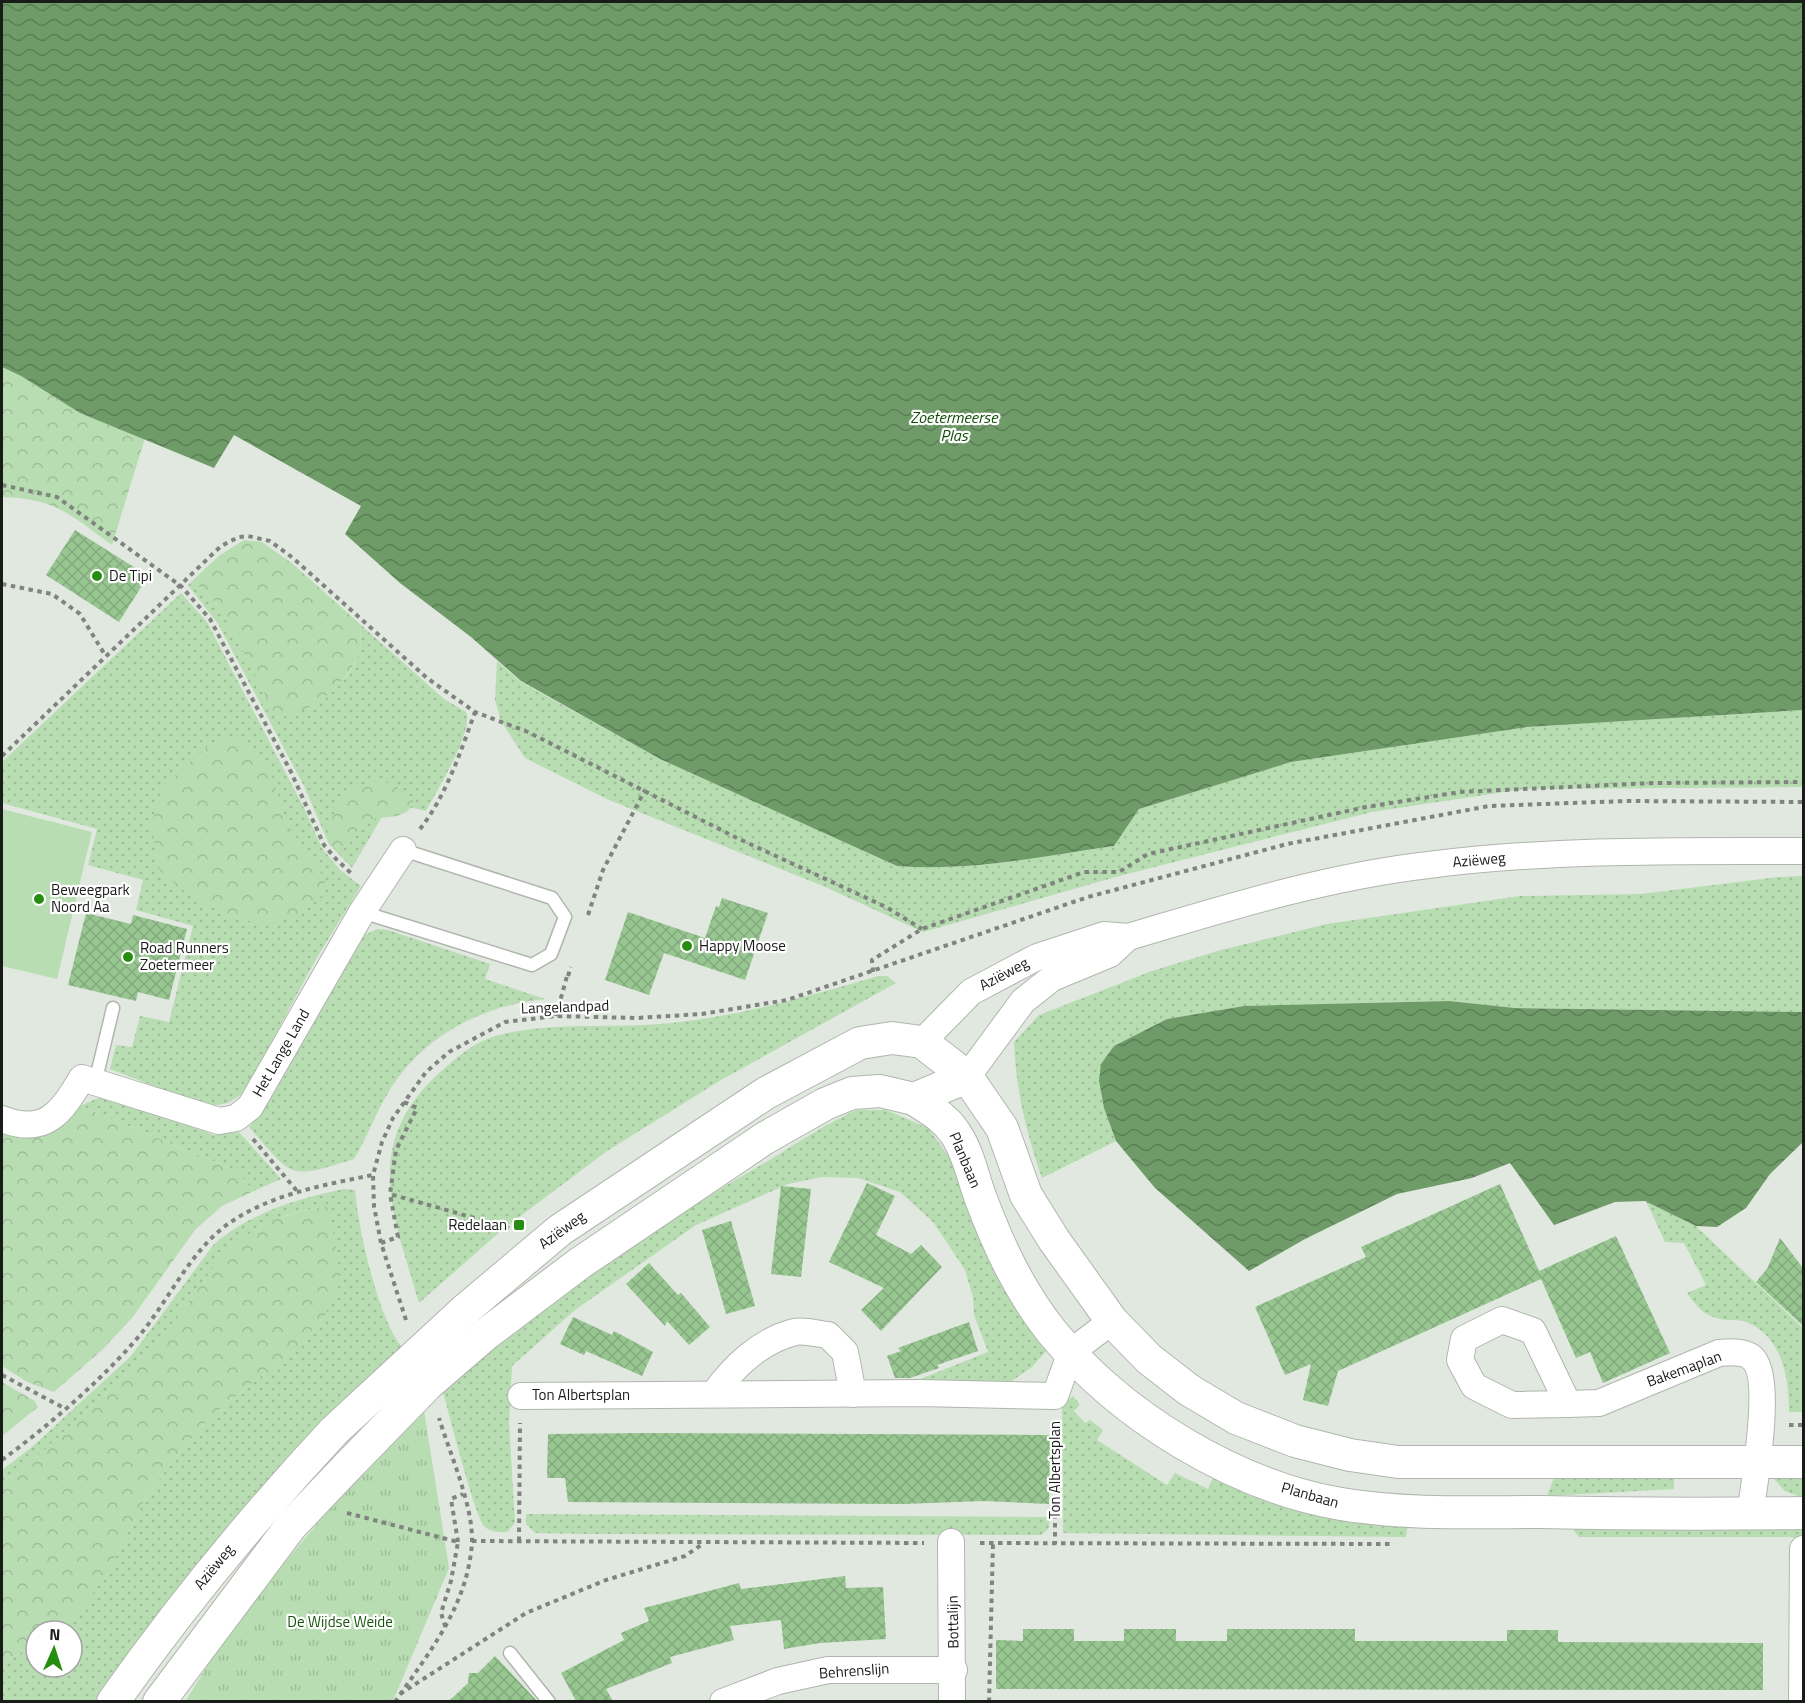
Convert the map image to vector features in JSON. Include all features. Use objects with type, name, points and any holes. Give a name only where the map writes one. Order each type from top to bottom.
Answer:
[{"type":"street","name":"Het Lange Land","points":[[236,1118],[250,1107],[368,902],[403,850]]},
{"type":"street","name":"Aziëweg","points":[[113,1701],[210,1570],[273,1497],[334,1431],[465,1310],[560,1230],[766,1093],[860,1043],[892,1038],[922,1042],[971,992],[1037,957],[1104,935],[1128,937],[1283,892],[1426,865],[1595,850],[1803,851]]},
{"type":"street","name":"Aziëweg","points":[[967,1077],[1023,1001],[1052,978],[1110,954],[1128,937]]},
{"type":"street","points":[[914,1099],[922,1042],[967,1077],[1002,1128],[1026,1195],[1083,1282],[1112,1321],[1149,1359],[1190,1390],[1236,1418],[1295,1442],[1350,1455],[1398,1462],[1803,1462]]},
{"type":"street","points":[[159,1701],[291,1526],[428,1384],[486,1334],[580,1263],[765,1138],[825,1104],[852,1093],[880,1091],[914,1099],[967,1077]]},
{"type":"street","points":[[2,1119],[20,1126],[42,1122],[63,1110],[82,1078],[219,1121],[236,1118]]},
{"type":"street","name":"Planbaan","points":[[914,1099],[943,1118],[957,1135],[998,1244],[1019,1285],[1053,1333],[1114,1395],[1161,1429],[1228,1468],[1290,1490],[1341,1504],[1407,1511],[1803,1513]]},
{"type":"street","points":[[1055,1396],[1071,1352],[1112,1321]]},
{"type":"street","points":[[714,1394],[730,1371],[755,1351],[796,1332],[828,1335],[845,1352],[853,1394]]},
{"type":"street","name":"Bakemaplan","points":[[1568,1404],[1599,1403],[1719,1353],[1736,1352],[1750,1356],[1759,1367],[1762,1425],[1750,1514]]},
{"type":"street","name":"Ton Albertsplan","points":[[521,1396],[853,1394],[1055,1396]]},
{"type":"street","name":"Bottalijn","points":[[951,1542],[954,1670],[952,1701]]},
{"type":"street","points":[[1802,1701],[1803,1549]]},
{"type":"street","name":"Behrenslijn","points":[[723,1701],[778,1681],[828,1670],[954,1670]]},
{"type":"lane","points":[[368,902],[532,965],[551,954],[565,917],[552,898],[403,850]]},
{"type":"lane","points":[[94,1083],[113,1008]]},
{"type":"lane","points":[[510,1653],[549,1701]]},
{"type":"path","points":[[2,485],[57,497],[181,586],[210,619],[291,772],[324,845],[368,902]]},
{"type":"path","points":[[2,756],[105,656],[231,540],[248,536],[263,538],[293,558],[427,678],[475,712],[528,732],[737,838],[886,907],[922,929],[1084,873],[1119,872],[1148,854],[1366,807],[1460,792],[1653,783],[1803,782]]},
{"type":"path","points":[[2,584],[52,594],[80,614],[105,656]]},
{"type":"path","points":[[403,850],[429,818],[461,752],[475,712]]},
{"type":"path","points":[[585,923],[603,870],[645,790]]},
{"type":"path","name":"Langelandpad","points":[[406,1320],[381,1243],[374,1206],[373,1175],[382,1142],[393,1118],[426,1072],[449,1052],[473,1037],[506,1022],[555,1016],[637,1018],[702,1014],[787,1000],[873,972],[872,960],[922,929]]},
{"type":"path","points":[[532,965],[568,976]]},
{"type":"path","points":[[555,1016],[571,965]]},
{"type":"path","points":[[381,1243],[398,1237],[390,1194],[396,1150],[417,1108],[404,1102]]},
{"type":"path","points":[[236,1118],[297,1191]]},
{"type":"path","points":[[2,1460],[64,1408],[134,1342],[206,1243],[226,1226],[297,1191],[373,1175]]},
{"type":"path","points":[[390,1194],[517,1230]]},
{"type":"path","points":[[2,1375],[64,1408]]},
{"type":"path","name":"Ton Albertsplan","points":[[519,1541],[521,1396]]},
{"type":"path","name":"Ton Albertsplan","points":[[1055,1396],[1055,1544]]},
{"type":"path","points":[[395,1701],[446,1629],[456,1609],[467,1574],[472,1541],[463,1494],[435,1408]]},
{"type":"path","points":[[446,1629],[441,1613],[451,1581],[458,1542],[451,1499],[463,1494]]},
{"type":"path","points":[[343,1512],[458,1542]]},
{"type":"path","points":[[472,1541],[1399,1544]]},
{"type":"path","points":[[400,1694],[526,1613],[606,1580],[685,1556],[705,1542]]},
{"type":"path","points":[[989,1701],[993,1543]]},
{"type":"green space","points":[[2,367],[21,376],[80,413],[145,438],[112,545],[62,510],[36,501],[2,497]]},
{"type":"green space","points":[[244,540],[262,542],[293,564],[361,625],[359,653],[346,676],[326,696],[314,704],[302,711],[277,718],[221,609],[193,580],[220,555]]},
{"type":"green space","points":[[193,580],[221,609],[278,718],[315,702],[346,677],[359,653],[361,625],[444,699],[466,712],[465,733],[426,811],[390,803],[352,868],[329,844],[304,786],[218,624],[188,585]]},
{"type":"green space","points":[[181,593],[207,622],[303,806],[322,848],[340,870],[361,886],[316,959],[244,1093],[228,1103],[208,1107],[110,1069],[116,1045],[132,1047],[140,1016],[169,1022],[193,926],[136,910],[143,880],[88,865],[97,829],[2,803],[2,762]]},
{"type":"green space","points":[[497,661],[521,682],[660,759],[897,866],[979,865],[1114,846],[1139,809],[1291,762],[1527,727],[1803,710],[1803,787],[1524,789],[1372,812],[1123,875],[923,932],[823,886],[609,800],[525,758],[501,721],[495,700]]},
{"type":"green space","points":[[233,737],[268,763],[287,824],[325,879],[324,894],[297,916],[273,923],[236,920],[188,894],[159,870],[151,824],[165,785],[209,745]]},
{"type":"green space","points":[[372,782],[392,783],[413,801],[410,808],[405,813],[363,824],[346,847],[332,846],[325,834],[337,808],[354,789]]},
{"type":"green space","name":"Beweegpark Noord Aa","points":[[2,809],[92,832],[57,979],[2,966]]},
{"type":"green space","points":[[1803,876],[1803,1012],[1515,1008],[1449,1001],[1244,1006],[1167,1019],[1114,1046],[1099,1081],[1104,1108],[1116,1141],[1042,1178],[1023,1111],[1014,1042],[1039,1015],[1152,971],[1221,950],[1327,924],[1520,896],[1641,894]]},
{"type":"green space","points":[[377,929],[388,930],[490,964],[485,979],[545,999],[498,1009],[455,1027],[418,1055],[402,1073],[379,1109],[354,1159],[316,1170],[303,1172],[293,1170],[284,1165],[249,1127],[262,1112],[313,1014],[356,939]]},
{"type":"green space","points":[[878,976],[887,976],[896,983],[721,1080],[607,1151],[502,1230],[419,1303],[400,1241],[394,1211],[390,1183],[391,1155],[399,1128],[414,1100],[439,1073],[465,1052],[487,1039],[517,1031],[540,1028],[657,1024],[705,1019],[805,997]]},
{"type":"green space","points":[[98,1098],[116,1098],[214,1135],[239,1132],[281,1179],[254,1191],[235,1170],[80,1106]]},
{"type":"green space","points":[[80,1106],[235,1170],[254,1191],[222,1206],[195,1230],[132,1318],[103,1349],[54,1392],[27,1382],[2,1366],[2,1132],[21,1137],[62,1125]]},
{"type":"green space","points":[[857,1110],[886,1110],[928,1128],[958,1169],[1047,1350],[1032,1367],[1006,1385],[925,1387],[920,1379],[988,1352],[974,1315],[973,1297],[965,1270],[934,1223],[900,1192],[858,1178],[822,1177],[788,1184],[696,1225],[575,1310],[512,1366],[509,1423],[515,1523],[507,1532],[492,1531],[485,1527],[469,1486],[443,1392],[437,1384],[558,1297],[681,1214],[811,1134]]},
{"type":"green space","points":[[345,1189],[355,1190],[360,1226],[377,1295],[393,1334],[402,1347],[98,1701],[2,1701],[2,1662],[24,1651],[24,1679],[84,1679],[84,1619],[67,1619],[113,1562],[144,1501],[172,1461],[210,1417],[301,1344],[324,1317],[327,1206],[291,1214],[263,1225],[242,1239],[209,1274],[155,1344],[106,1393],[21,1471],[2,1483],[2,1470],[32,1447],[131,1356],[214,1244],[259,1215],[310,1197]]},
{"type":"green space","points":[[1646,1201],[1696,1226],[1803,1328],[1803,1412],[1789,1412],[1785,1372],[1781,1359],[1768,1337],[1758,1328],[1746,1322],[1720,1319],[1709,1315],[1691,1299],[1687,1293],[1706,1285],[1684,1243],[1665,1242]]},
{"type":"green space","points":[[327,1206],[335,1241],[340,1282],[324,1317],[301,1344],[210,1417],[172,1461],[144,1501],[113,1562],[88,1601],[69,1619],[24,1619],[24,1651],[2,1662],[2,1483],[21,1471],[139,1361],[176,1319],[208,1274],[241,1239],[263,1225],[291,1214]]},
{"type":"green space","points":[[2,1382],[35,1401],[38,1407],[2,1436]]},
{"type":"green space","points":[[1073,1396],[1080,1405],[1074,1411],[1085,1423],[1090,1420],[1103,1430],[1097,1440],[1167,1485],[1175,1473],[1208,1489],[1215,1473],[1408,1522],[1406,1537],[1063,1533],[1062,1405]]},
{"type":"green space","name":"De Wijdse Weide","points":[[422,1398],[449,1568],[393,1701],[185,1702],[232,1626]]},
{"type":"green space","points":[[1556,1472],[1674,1473],[1674,1489],[1547,1496]]},
{"type":"green space","points":[[1803,1473],[1803,1498],[1785,1491],[1771,1476]]},
{"type":"green space","points":[[526,1514],[1049,1517],[1049,1528],[1041,1535],[535,1533],[526,1524]]},
{"type":"green space","points":[[1567,1522],[1803,1523],[1803,1540],[1791,1537],[1579,1537]]},
{"type":"water","name":"Zoetermeerse Plas","points":[[2,2],[1803,2],[1803,710],[1527,727],[1291,762],[1139,809],[1114,846],[979,865],[897,866],[660,759],[521,681],[471,637],[400,583],[345,534],[361,506],[234,435],[214,468],[80,413],[21,376],[2,367]]},
{"type":"water","points":[[1449,1001],[1515,1008],[1803,1012],[1803,1142],[1770,1174],[1746,1208],[1717,1227],[1696,1226],[1645,1201],[1615,1202],[1554,1225],[1510,1163],[1472,1178],[1397,1194],[1305,1239],[1249,1271],[1155,1188],[1116,1141],[1104,1108],[1099,1081],[1101,1064],[1114,1046],[1167,1019],[1244,1006]]},
{"type":"building","name":"De Tipi","points":[[75,530],[148,576],[119,622],[46,575]]},
{"type":"building","name":"Happy Moose","points":[[722,898],[768,913],[745,980],[664,953],[649,995],[605,980],[628,912],[705,938],[716,906],[719,907]]},
{"type":"building","name":"Road Runners Zoetermeer","points":[[86,913],[131,924],[133,915],[187,929],[169,1000],[138,992],[136,1001],[68,985]]},
{"type":"building","points":[[867,1183],[895,1196],[876,1235],[911,1254],[921,1245],[942,1267],[881,1331],[861,1310],[884,1288],[829,1262]]},
{"type":"building","points":[[1500,1184],[1539,1271],[1616,1236],[1670,1353],[1603,1383],[1590,1352],[1576,1358],[1541,1279],[1338,1371],[1328,1406],[1303,1400],[1311,1364],[1285,1375],[1255,1307],[1366,1257],[1361,1247]]},
{"type":"building","points":[[781,1186],[811,1189],[801,1277],[771,1274]]},
{"type":"building","points":[[731,1221],[755,1306],[726,1314],[702,1230]]},
{"type":"building","points":[[1780,1238],[1803,1268],[1803,1326],[1756,1282],[1767,1269]]},
{"type":"building","points":[[649,1263],[678,1295],[681,1293],[710,1327],[689,1345],[667,1321],[665,1326],[626,1284]]},
{"type":"building","points":[[573,1317],[612,1335],[614,1331],[653,1352],[642,1376],[586,1351],[584,1355],[560,1344]]},
{"type":"building","points":[[969,1322],[978,1351],[937,1365],[939,1368],[910,1378],[895,1378],[887,1356],[901,1351],[898,1348]]},
{"type":"building","points":[[548,1434],[1050,1435],[1049,1504],[984,1501],[903,1504],[568,1502],[565,1478],[547,1478]]},
{"type":"building","points":[[845,1576],[846,1588],[883,1587],[886,1639],[820,1643],[784,1649],[781,1620],[730,1626],[734,1640],[670,1657],[672,1663],[606,1689],[613,1701],[576,1701],[561,1673],[624,1640],[621,1633],[649,1621],[644,1608],[739,1583],[741,1589]]},
{"type":"building","points":[[1023,1629],[1074,1629],[1074,1641],[1124,1641],[1124,1629],[1176,1629],[1176,1641],[1227,1641],[1227,1629],[1355,1629],[1355,1641],[1507,1641],[1507,1630],[1558,1630],[1558,1642],[1763,1643],[1763,1690],[996,1689],[996,1640],[1023,1641]]},
{"type":"building","points":[[495,1656],[537,1701],[449,1701],[468,1683],[469,1673],[478,1673]]},
{"type":"place","name":"De Tipi","points":[[97,576]]},
{"type":"place","name":"Beweegpark Noord Aa","points":[[39,899]]},
{"type":"place","name":"Happy Moose","points":[[687,946]]},
{"type":"place","name":"Road Runners Zoetermeer","points":[[128,957]]},
{"type":"place","name":"Redelaan","points":[[519,1225]]}]
